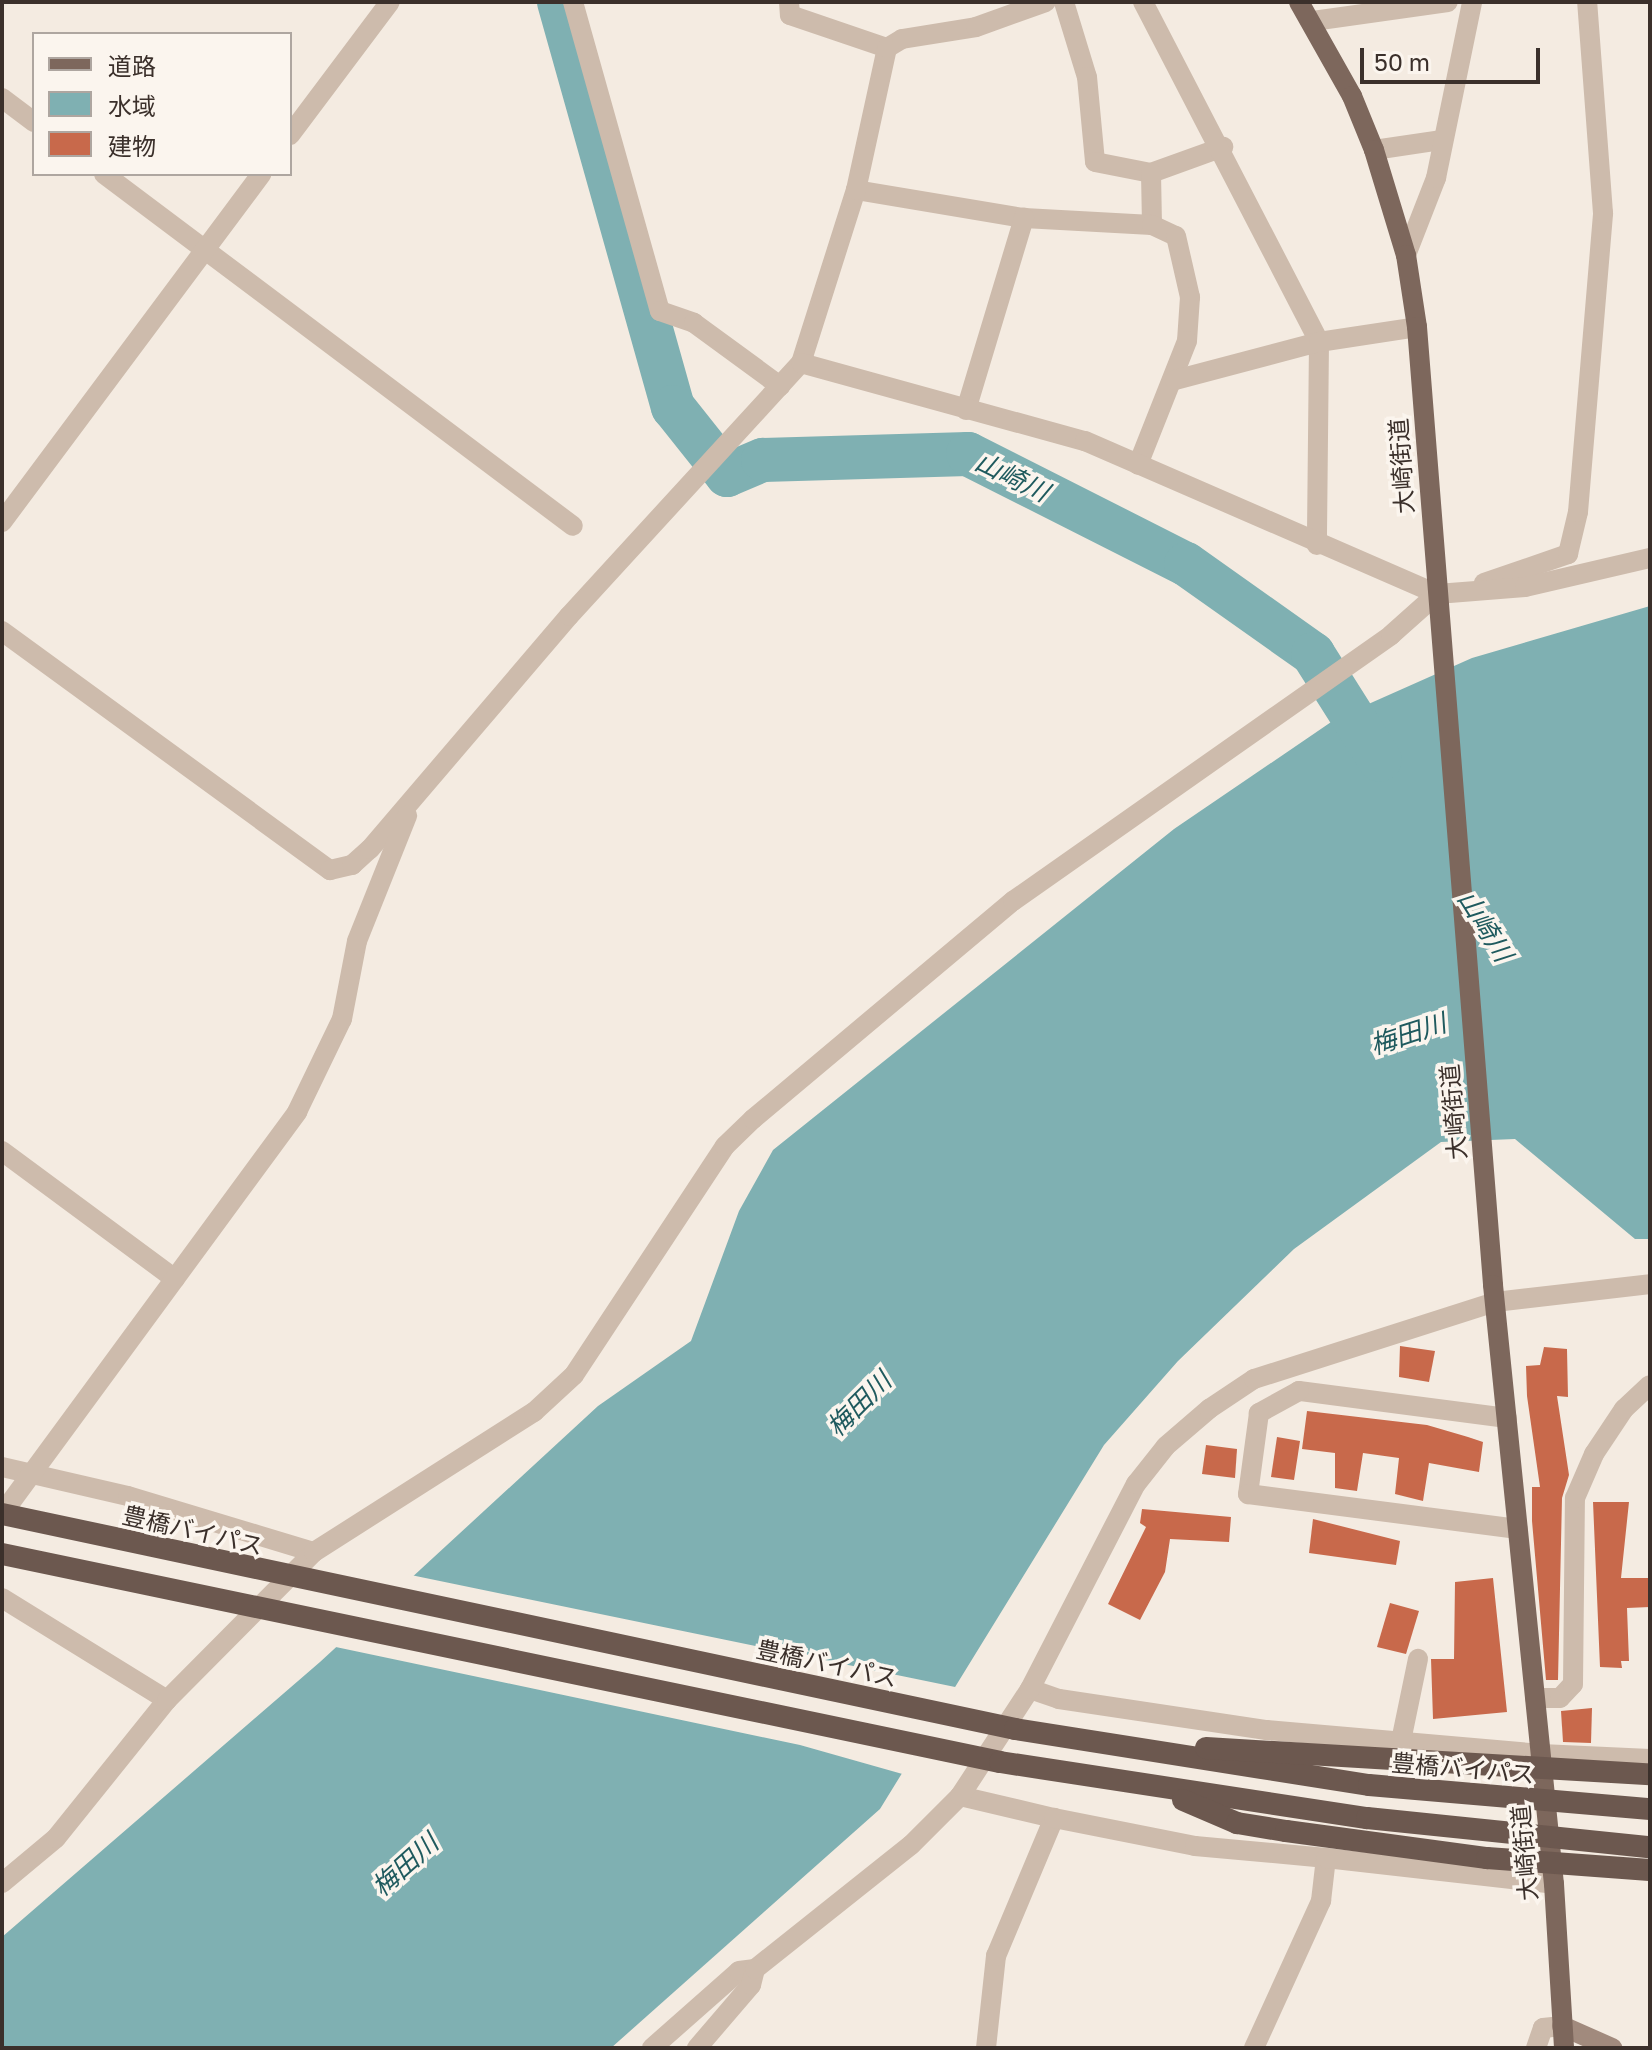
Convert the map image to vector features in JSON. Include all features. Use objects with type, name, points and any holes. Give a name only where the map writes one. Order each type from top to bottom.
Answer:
[{"type":"highway","name":"豊橋バイパス","points":[[2,1514],[1015,1729],[1369,1785],[1650,1809]]},
{"type":"highway","points":[[2,1554],[1000,1762],[1367,1818],[1650,1847]]},
{"type":"highway","points":[[1133,1747],[1267,1749],[1650,1774]]},
{"type":"highway","points":[[1156,1788],[1237,1823],[1487,1858],[1650,1870]]},
{"type":"main road","name":"大崎街道","points":[[1299,2],[1313,21],[1374,150],[1406,255],[1417,327],[1446,594],[1443,653],[1494,1294],[1554,1884],[1564,2048]]},
{"type":"main road","points":[[1562,2026],[1612,2048]]},
{"type":"street","points":[[292,132],[390,2]]},
{"type":"street","points":[[573,2],[660,311],[694,323],[780,386]]},
{"type":"street","points":[[789,2],[790,15],[887,48]]},
{"type":"street","points":[[2,631],[330,870],[361,857],[703,467],[801,363],[856,190],[887,48],[902,39],[976,27],[1046,2]]},
{"type":"street","points":[[1064,2],[1087,77],[1095,162],[1151,173],[1223,147]]},
{"type":"street","points":[[1143,2],[1223,147],[1319,342],[1317,545]]},
{"type":"street","points":[[1313,21],[1448,2]]},
{"type":"street","points":[[1406,255],[1436,178],[1472,2]]},
{"type":"street","points":[[2,1883],[56,1838],[167,1700],[314,1552],[534,1412],[574,1375],[725,1146],[753,1119],[1013,901],[1446,594],[1568,554],[1578,512],[1603,213],[1587,2]]},
{"type":"street","points":[[2,98],[32,120]]},
{"type":"street","points":[[1374,150],[1442,140]]},
{"type":"street","points":[[1151,173],[1152,225]]},
{"type":"street","points":[[107,176],[573,526]]},
{"type":"street","points":[[2,522],[259,176]]},
{"type":"street","points":[[856,190],[1024,218],[1152,225],[1176,236],[1190,297],[1187,341],[1175,380],[1138,465]]},
{"type":"street","points":[[966,410],[1024,218]]},
{"type":"street","points":[[1175,380],[1319,342],[1417,327]]},
{"type":"street","points":[[801,363],[893,384],[966,410],[1085,441],[1317,545],[1446,594],[1525,587],[1650,558]]},
{"type":"street","points":[[2,1514],[27,1472],[175,1279],[297,1112],[324,1063],[376,883],[417,793]]},
{"type":"street","points":[[2,1151],[175,1279]]},
{"type":"street","points":[[652,2048],[739,1971],[755,1969],[911,1845],[960,1796],[1030,1689],[1136,1484],[1187,1426],[1254,1379],[1494,1294],[1650,1284]]},
{"type":"street","points":[[1535,1698],[1560,1698],[1573,1684],[1575,1498],[1594,1454],[1624,1409],[1650,1385]]},
{"type":"street","points":[[1507,1418],[1299,1391],[1259,1413],[1248,1494],[1518,1529]]},
{"type":"street","points":[[2,1467],[314,1552]]},
{"type":"street","points":[[2,1598],[167,1700]]},
{"type":"street","points":[[1401,1741],[1418,1659]]},
{"type":"street","points":[[1030,1689],[1059,1699],[1267,1730],[1541,1754],[1650,1759]]},
{"type":"street","points":[[960,1796],[1195,1846],[1554,1884]]},
{"type":"street","points":[[986,2048],[996,1956],[1054,1818]]},
{"type":"street","points":[[1254,2048],[1321,1901],[1326,1858]]},
{"type":"street","points":[[697,2048],[751,1985],[755,1969]]},
{"type":"street","points":[[1536,2048],[1543,2028],[1562,2026]]},
{"type":"water","name":"梅田川","points":[[1650,606],[1650,1239],[1635,1239],[1515,1139],[1441,1142],[1294,1249],[1178,1361],[1104,1445],[880,1809],[611,2048],[2,2048],[2,1937],[320,1662],[598,1406],[691,1341],[739,1211],[773,1150],[1174,829],[1337,718],[1472,658]]},
{"type":"pier","points":[[406,1574],[960,1688],[906,1775],[800,1745],[331,1646]]},
{"type":"building","points":[[1400,1346],[1435,1351],[1429,1382],[1399,1377]]},
{"type":"building","points":[[1544,1347],[1567,1349],[1568,1397],[1557,1396],[1569,1475],[1562,1498],[1558,1680],[1546,1680],[1532,1521],[1532,1487],[1540,1487],[1527,1396],[1526,1366],[1540,1365]]},
{"type":"building","points":[[1307,1411],[1427,1425],[1483,1442],[1479,1472],[1429,1463],[1423,1501],[1395,1494],[1399,1458],[1363,1453],[1357,1491],[1335,1488],[1335,1453],[1302,1449]]},
{"type":"building","points":[[1277,1437],[1300,1441],[1294,1480],[1271,1477]]},
{"type":"building","points":[[1206,1445],[1237,1449],[1235,1478],[1202,1474]]},
{"type":"building","points":[[1593,1502],[1629,1502],[1621,1578],[1650,1578],[1650,1607],[1627,1608],[1629,1661],[1621,1661],[1622,1668],[1600,1667]]},
{"type":"building","points":[[1142,1509],[1231,1517],[1229,1542],[1170,1539],[1165,1572],[1140,1620],[1108,1604],[1146,1527],[1140,1523]]},
{"type":"building","points":[[1313,1519],[1400,1541],[1396,1565],[1309,1553]]},
{"type":"building","points":[[1493,1578],[1507,1712],[1433,1719],[1431,1659],[1454,1659],[1455,1582]]},
{"type":"building","points":[[1390,1603],[1419,1611],[1406,1654],[1377,1647]]},
{"type":"building","points":[[1592,1708],[1591,1743],[1563,1742],[1561,1711]]},
{"type":"waterway","name":"山崎川","points":[[559,2],[673,407],[727,475],[763,460],[968,454],[1186,564],[1313,654],[1380,760]]}]
